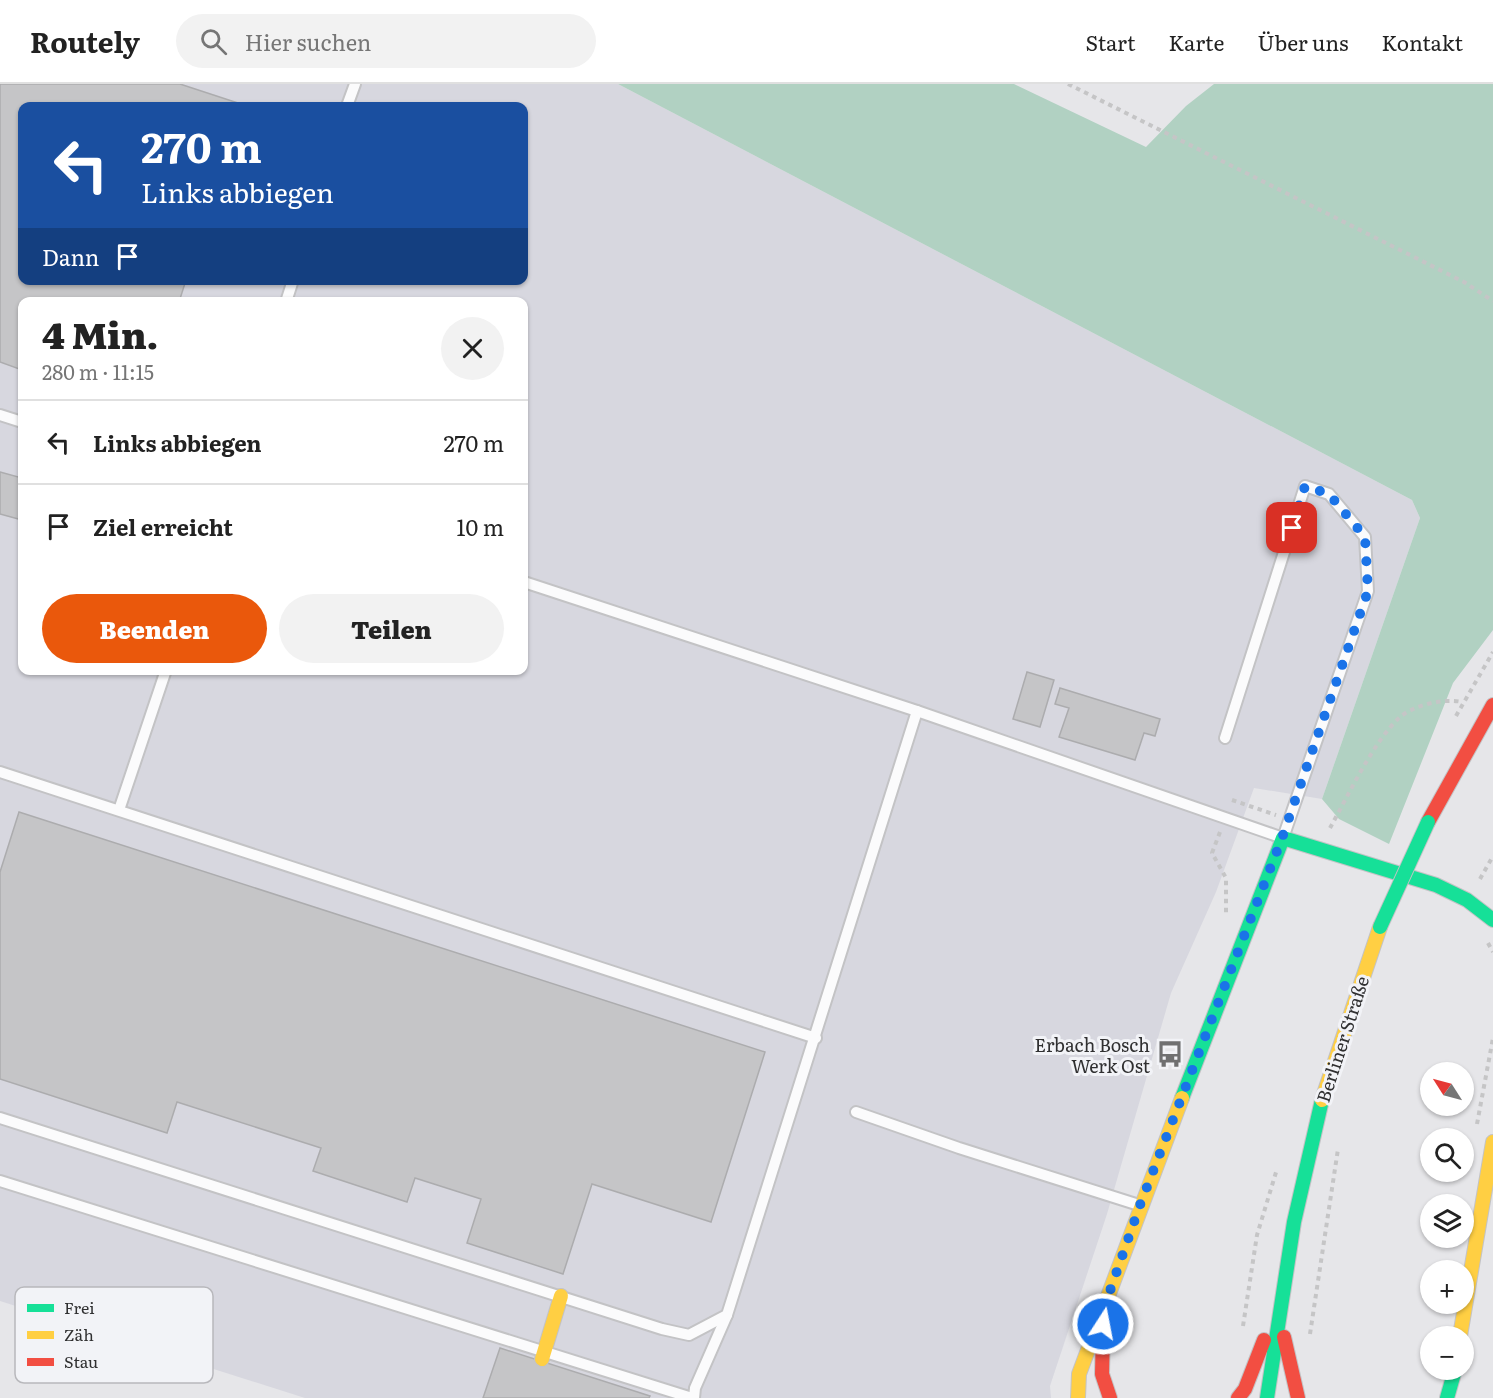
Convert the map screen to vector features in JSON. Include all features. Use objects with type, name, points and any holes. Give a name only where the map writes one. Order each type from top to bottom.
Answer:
[{"type":"street","name":"Berliner Straße","points":[[1268,1398],[1284,1272],[1317,1118],[1350,1008],[1380,927],[1428,822],[1493,705]]},
{"type":"street","points":[[1078,1398],[1079,1374],[1140,1205],[1282,838],[1436,885],[1478,907],[1493,920]]},
{"type":"street","points":[[1462,1326],[1493,1142]]},
{"type":"street","points":[[1238,1398],[1245,1389],[1262,1347],[1284,1272]]},
{"type":"street","points":[[1284,1272],[1284,1344],[1298,1398]]},
{"type":"street","points":[[543,1355],[561,1296]]},
{"type":"street","points":[[1104,1308],[1101,1358],[1104,1386],[1110,1398]]},
{"type":"street","points":[[1445,1398],[1452,1380]]},
{"type":"lane","points":[[349,102],[355,84]]},
{"type":"lane","points":[[0,415],[18,421]]},
{"type":"lane","points":[[528,583],[917,711],[1282,838],[1368,591],[1365,537],[1329,494],[1305,486],[1225,738]]},
{"type":"lane","points":[[119,810],[164,675]]},
{"type":"lane","points":[[0,1181],[543,1355],[693,1398],[695,1388],[727,1315],[917,711]]},
{"type":"lane","points":[[0,772],[816,1038]]},
{"type":"lane","points":[[856,1112],[959,1148],[1140,1205]]},
{"type":"lane","points":[[0,1118],[689,1335],[727,1315]]},
{"type":"path","points":[[1068,84],[1464,282],[1493,301]]},
{"type":"path","points":[[1328,831],[1375,750],[1401,717],[1425,705],[1452,700],[1462,702]]},
{"type":"path","points":[[1478,882],[1493,856]]},
{"type":"path","points":[[1310,1337],[1339,1142]]},
{"type":"shaded area","points":[[0,84],[618,84],[1412,500],[1420,518],[1322,799],[1254,788],[1216,892],[1171,993],[1107,1214],[1050,1386],[1051,1398],[305,1398],[213,1369],[213,1287],[15,1287],[15,1306],[0,1301]]},
{"type":"green space","points":[[618,84],[1014,84],[1146,147],[1186,106],[1214,84],[1493,84],[1493,630],[1453,683],[1389,844],[1339,819],[1322,799],[1420,518],[1412,500]]},
{"type":"building","points":[[0,84],[180,84],[235,102],[18,102],[18,285],[184,285],[181,297],[18,297],[18,369],[0,362]]},
{"type":"building","points":[[0,472],[18,477],[18,519],[0,514]]},
{"type":"building","points":[[1027,672],[1054,680],[1040,727],[1013,719]]},
{"type":"building","points":[[1060,688],[1160,719],[1155,736],[1144,733],[1135,760],[1059,737],[1069,708],[1055,704]]},
{"type":"building","points":[[19,812],[765,1052],[711,1222],[592,1184],[563,1274],[467,1243],[481,1199],[415,1178],[407,1202],[313,1171],[321,1148],[177,1102],[167,1133],[0,1079],[0,872]]},
{"type":"building","points":[[500,1348],[650,1396],[649,1398],[483,1398]]},
{"type":"traffic: fast","points":[[1380,927],[1428,822]]},
{"type":"traffic: fast","points":[[1182,1098],[1283,838],[1436,885],[1467,900],[1493,920]]},
{"type":"traffic: fast","points":[[1267,1398],[1294,1222],[1322,1100]]},
{"type":"traffic: fast","points":[[1447,1398],[1452,1380]]},
{"type":"traffic: slow","points":[[1322,1100],[1380,927]]},
{"type":"traffic: slow","points":[[1078,1398],[1079,1374],[1182,1098]]},
{"type":"traffic: slow","points":[[1462,1326],[1493,1142]]},
{"type":"traffic: slow","points":[[542,1359],[561,1296]]},
{"type":"traffic: jam","points":[[1428,822],[1493,705]]},
{"type":"traffic: jam","points":[[1103,1331],[1102,1374],[1110,1398]]},
{"type":"traffic: jam","points":[[1284,1337],[1298,1398]]},
{"type":"traffic: jam","points":[[1238,1398],[1245,1389],[1264,1340]]},
{"type":"place","name":"Erbach Bosch Werk Ost","points":[[1170,1054]]},
{"type":"route","points":[[1103,1324],[1104,1308],[1140,1205],[1282,838],[1368,591],[1365,537],[1329,494],[1305,486],[1292,528]]}]
